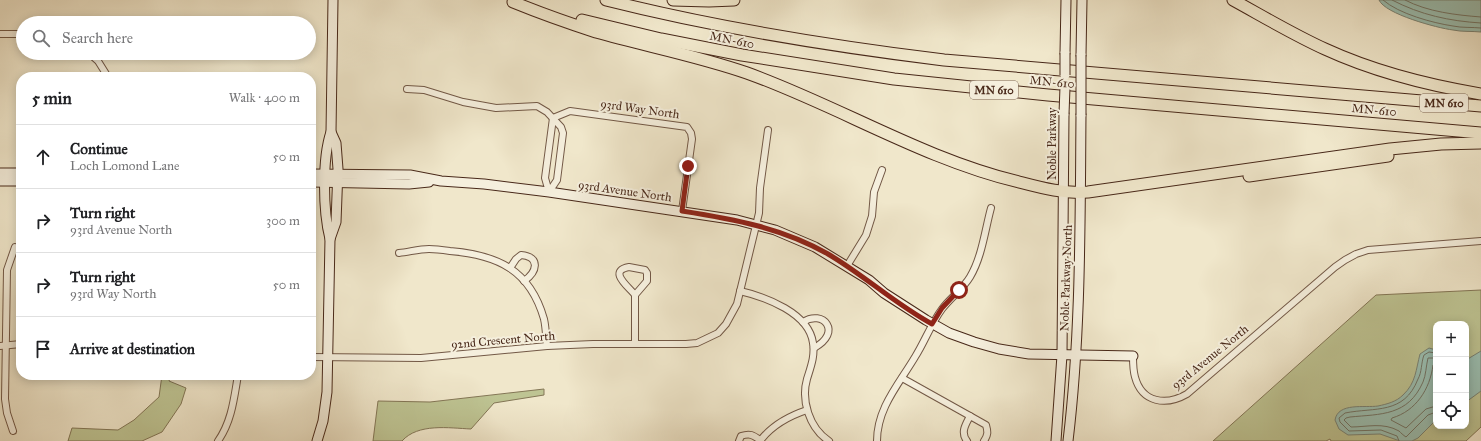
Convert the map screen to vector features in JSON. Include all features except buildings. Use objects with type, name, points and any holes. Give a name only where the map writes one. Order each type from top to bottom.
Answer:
[{"type":"highway","name":"MN-610","points":[[606,0],[734,28],[871,51],[987,64],[1406,101],[1481,106]]},
{"type":"highway","points":[[673,0],[734,0]]},
{"type":"highway","points":[[1233,0],[1305,39],[1363,65],[1423,83],[1481,94]]},
{"type":"highway","name":"MN-610","points":[[510,1],[618,29],[703,48],[785,63],[894,79],[1009,91],[1481,133]]},
{"type":"highway","points":[[510,1],[559,20],[745,73],[791,91],[875,130],[947,160],[1007,180],[1064,192],[1080,192],[1135,185],[1348,155],[1441,144],[1481,143]]},
{"type":"street","points":[[317,441],[323,421],[326,402],[328,357],[330,239],[326,223],[325,179],[327,143],[330,132],[332,0]]},
{"type":"street","name":"Noble Parkway","points":[[1064,192],[1066,0]]},
{"type":"street","name":"Noble Parkway North","points":[[1068,441],[1075,355],[1079,276],[1082,0]]},
{"type":"street","points":[[0,34],[16,34]]},
{"type":"street","points":[[97,60],[105,72]]},
{"type":"street","points":[[407,89],[424,90],[463,102],[496,108],[537,106],[547,112],[561,127],[563,133],[557,180],[549,192]]},
{"type":"street","name":"93rd Way North","points":[[553,118],[570,111],[687,127],[691,133],[692,139],[682,211]]},
{"type":"street","points":[[549,192],[545,178],[553,118]]},
{"type":"street","points":[[768,130],[760,188],[759,213],[740,291],[768,300],[783,308],[803,322],[813,341],[814,348],[805,390],[805,400],[815,426],[829,441]]},
{"type":"street","points":[[330,132],[336,143],[338,179],[336,222],[330,239]]},
{"type":"street","points":[[847,266],[866,235],[872,216],[874,192],[882,170]]},
{"type":"street","points":[[0,173],[16,173]]},
{"type":"street","name":"93rd Avenue North","points":[[316,176],[325,179]]},
{"type":"street","name":"93rd Avenue North","points":[[316,181],[325,179],[410,176],[441,181],[484,184],[549,192],[682,211],[719,217],[776,230],[829,254],[869,280],[894,300],[932,324],[949,333],[974,342],[999,349],[1029,354],[1133,356],[1134,376],[1138,385],[1143,393],[1160,401],[1178,399],[1192,389],[1333,269],[1351,257],[1368,250],[1381,248],[1481,241]]},
{"type":"street","points":[[0,181],[16,181]]},
{"type":"street","name":"Noble Parkway North","points":[[1056,441],[1062,355],[1064,192]]},
{"type":"street","points":[[877,441],[879,425],[889,398],[916,357],[932,324],[942,308],[959,290],[972,272],[991,208]]},
{"type":"street","points":[[13,431],[7,413],[5,400],[3,346],[7,270],[15,247]]},
{"type":"street","points":[[399,254],[428,249],[464,252],[492,258],[510,268],[524,281],[534,294],[544,320],[547,346]]},
{"type":"street","points":[[510,268],[516,259],[522,255],[527,255],[531,258],[534,262],[535,268],[531,276],[524,281]]},
{"type":"street","points":[[634,295],[647,281],[647,273],[645,270],[641,269],[624,268],[619,275],[620,280],[629,286],[634,295],[635,344]]},
{"type":"street","name":"92nd Crescent North","points":[[316,357],[396,359],[437,357],[547,346],[697,343],[718,333],[726,324],[737,304],[740,291]]},
{"type":"street","points":[[803,322],[810,318],[819,318],[828,326],[828,335],[825,340],[814,348]]},
{"type":"street","points":[[3,346],[16,345]]},
{"type":"street","points":[[902,378],[986,425],[988,431],[984,441]]},
{"type":"street","points":[[218,441],[228,423],[232,410],[237,380]]},
{"type":"street","points":[[739,441],[741,436],[751,434],[760,441],[774,426],[786,418],[808,410]]},
{"type":"street","points":[[967,441],[964,438],[963,432],[970,416]]},
{"type":"green space","points":[[1481,290],[1481,427],[1466,441],[1331,441],[1330,439],[1326,441],[1213,441],[1376,295]]},
{"type":"green space","points":[[161,380],[169,380],[186,388],[181,404],[162,432],[142,441],[68,441],[72,428],[118,430],[134,420],[159,397]]},
{"type":"green space","points":[[544,389],[544,395],[494,403],[471,429],[425,429],[416,431],[402,441],[373,441],[378,401],[430,402]]},
{"type":"water","points":[[1379,0],[1481,0],[1481,32],[1456,31],[1412,20],[1391,10],[1383,5]]},
{"type":"water","points":[[1429,348],[1433,349],[1433,423],[1418,438],[1412,441],[1400,441],[1380,434],[1348,435],[1339,429],[1335,420],[1337,414],[1341,410],[1353,407],[1378,406],[1394,401],[1403,395],[1411,386],[1420,354]]},
{"type":"water","points":[[1481,351],[1481,391],[1469,400],[1469,393],[1469,358]]},
{"type":"route","points":[[688,166],[682,211],[737,220],[776,230],[815,247],[829,254],[869,280],[884,293],[932,324],[942,308],[959,290]]}]
